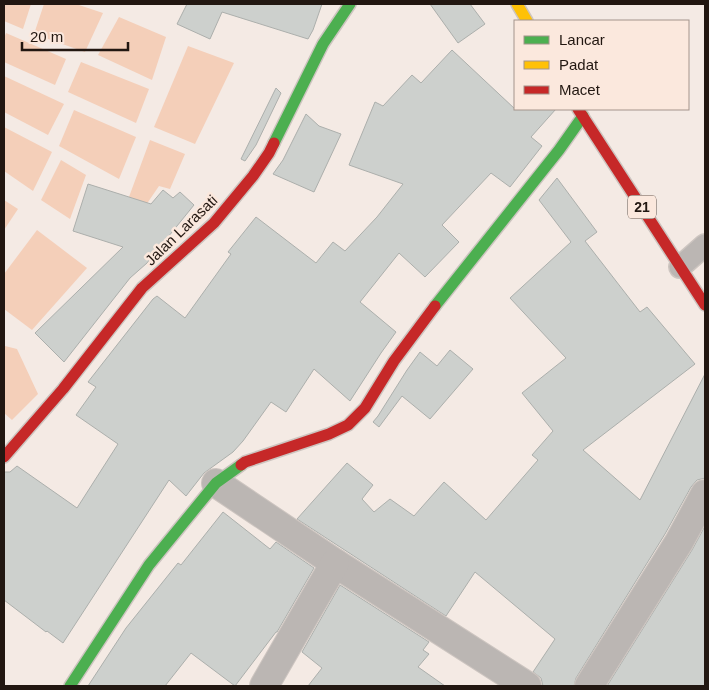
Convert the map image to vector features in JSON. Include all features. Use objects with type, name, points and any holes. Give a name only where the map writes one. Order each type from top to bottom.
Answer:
[{"type":"main road","name":"Jalan Larasati","points":[[4,457],[63,389],[142,288],[214,222],[253,176],[269,153],[323,44],[350,4]]},
{"type":"main road","points":[[517,4],[526,20]]},
{"type":"main road","points":[[70,686],[149,565],[216,483],[245,462],[329,434],[348,425],[365,408],[394,361],[449,287],[559,150],[580,112]]},
{"type":"main road","name":"21","points":[[580,112],[705,305]]},
{"type":"street","points":[[216,483],[335,563],[527,686]]},
{"type":"street","points":[[589,686],[680,542],[705,494]]},
{"type":"street","points":[[264,686],[335,563]]},
{"type":"lane","points":[[680,267],[705,245]]},
{"type":"shaded area","points":[[4,4],[31,4],[23,29],[4,21]]},
{"type":"shaded area","points":[[44,4],[76,4],[103,13],[85,52],[34,34]]},
{"type":"shaded area","points":[[119,17],[166,37],[152,80],[98,55]]},
{"type":"shaded area","points":[[6,33],[66,59],[55,85],[4,62],[4,38]]},
{"type":"shaded area","points":[[188,46],[234,63],[195,144],[154,127]]},
{"type":"shaded area","points":[[81,62],[149,89],[136,123],[68,92]]},
{"type":"shaded area","points":[[4,76],[64,104],[48,135],[4,112]]},
{"type":"shaded area","points":[[74,110],[136,137],[119,179],[59,146]]},
{"type":"shaded area","points":[[4,127],[52,152],[33,191],[4,171]]},
{"type":"shaded area","points":[[150,140],[185,154],[170,189],[159,186],[146,205],[126,205]]},
{"type":"shaded area","points":[[61,160],[86,175],[70,219],[41,200]]},
{"type":"shaded area","points":[[4,200],[18,209],[4,230]]},
{"type":"shaded area","points":[[37,230],[87,268],[32,330],[4,309],[4,274]]},
{"type":"shaded area","points":[[5,346],[17,349],[38,394],[12,420],[4,413]]},
{"type":"building","points":[[187,4],[322,4],[308,39],[222,12],[210,39],[177,24]]},
{"type":"building","points":[[430,4],[470,4],[485,24],[458,43]]},
{"type":"building","points":[[452,50],[514,110],[555,110],[531,137],[542,146],[510,187],[491,173],[442,225],[459,242],[425,277],[399,253],[360,302],[396,332],[350,401],[314,369],[286,412],[271,402],[243,441],[233,452],[204,473],[186,496],[169,480],[63,643],[46,632],[4,600],[4,472],[10,472],[17,466],[77,508],[118,444],[76,415],[96,387],[88,382],[153,299],[157,296],[185,318],[231,254],[228,252],[256,217],[316,263],[333,242],[345,251],[377,217],[403,184],[349,165],[375,102],[383,106],[412,75],[421,83]]},
{"type":"building","points":[[276,88],[281,93],[256,145],[245,161],[241,159]]},
{"type":"building","points":[[306,114],[319,126],[341,134],[314,192],[273,174],[283,160]]},
{"type":"building","points":[[557,178],[597,232],[585,241],[640,312],[647,307],[695,364],[583,450],[640,500],[705,374],[705,478],[697,480],[691,487],[665,534],[576,678],[574,686],[543,686],[541,678],[533,672],[555,639],[475,572],[446,616],[297,519],[347,463],[373,485],[362,499],[374,512],[390,499],[414,516],[444,482],[486,520],[538,460],[532,455],[553,431],[522,393],[566,358],[510,298],[571,242],[539,200]]},
{"type":"building","points":[[88,184],[151,204],[163,190],[173,198],[180,192],[194,205],[147,263],[130,278],[64,362],[35,333],[123,247],[73,231]]},
{"type":"building","points":[[450,350],[473,369],[430,419],[402,396],[379,427],[373,422],[420,352],[437,366]]},
{"type":"building","points":[[223,512],[270,549],[276,542],[314,568],[277,632],[235,686],[191,653],[165,686],[88,686],[126,628],[178,563],[181,565]]},
{"type":"building","points":[[705,526],[705,686],[607,686],[692,550]]},
{"type":"building","points":[[340,585],[429,642],[423,650],[429,654],[418,667],[445,686],[308,686],[322,668],[302,652]]},
{"type":"traffic: fast","points":[[274,143],[323,44],[350,4]]},
{"type":"traffic: fast","points":[[435,306],[559,150],[583,116]]},
{"type":"traffic: fast","points":[[70,686],[149,565],[216,483],[241,465]]},
{"type":"traffic: slow","points":[[517,4],[526,20]]},
{"type":"traffic: jam","points":[[579,110],[705,305]]},
{"type":"traffic: jam","points":[[4,457],[63,389],[142,288],[214,223],[253,176],[274,143]]},
{"type":"traffic: jam","points":[[241,465],[245,462],[329,434],[348,425],[365,408],[394,361],[435,306]]}]
